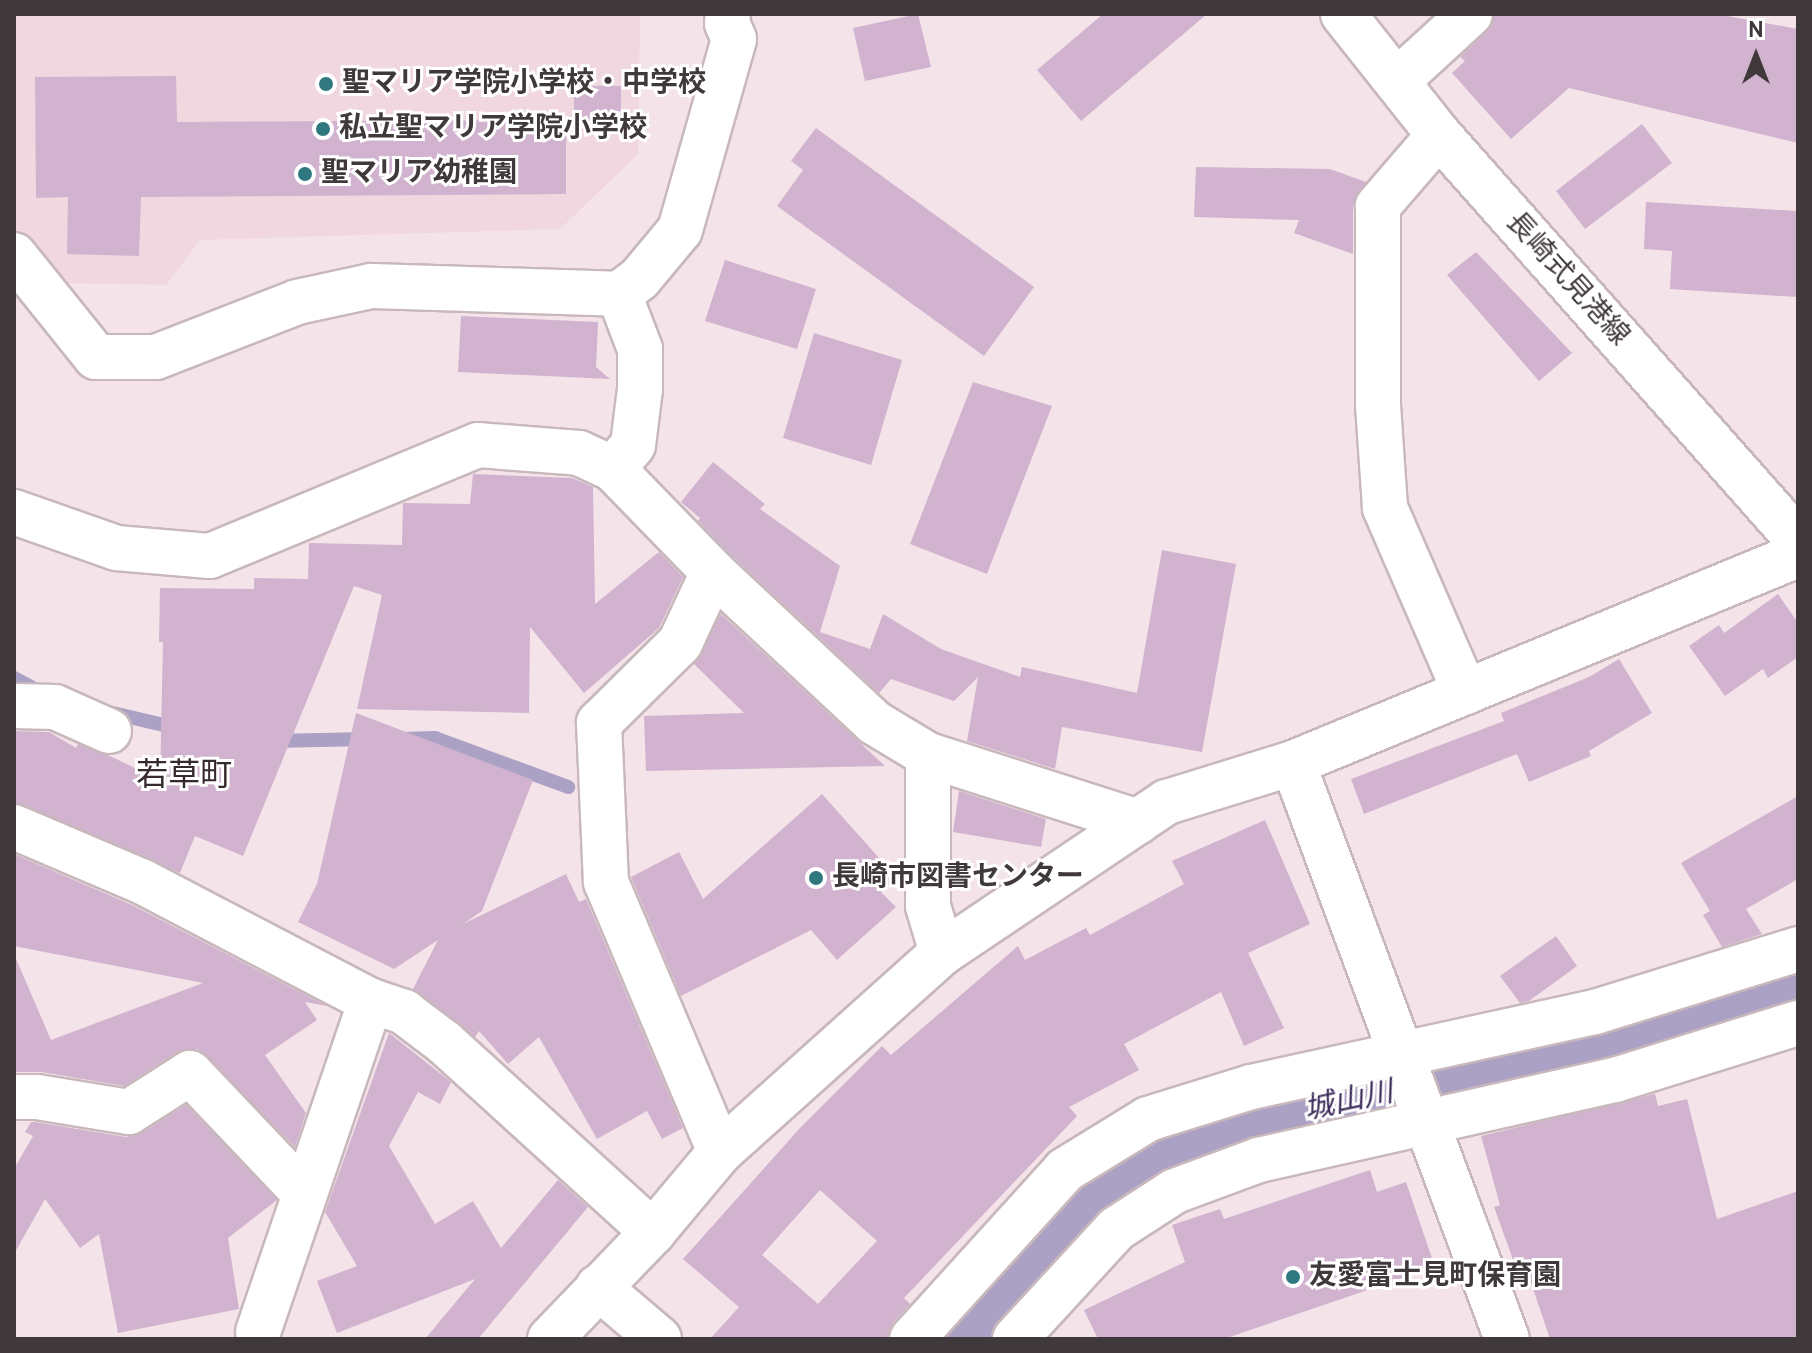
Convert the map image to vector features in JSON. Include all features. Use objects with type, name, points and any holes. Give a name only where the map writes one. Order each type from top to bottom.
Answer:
[{"type":"street","points":[[14,255],[96,357],[156,357],[297,302],[371,286],[619,294],[640,278],[680,230],[734,39],[727,23],[728,14]]},
{"type":"street","name":"長崎式見港線","points":[[1343,14],[1439,135],[1798,540]]},
{"type":"street","points":[[1397,81],[1470,14]]},
{"type":"street","points":[[1439,135],[1378,206],[1378,405],[1385,508],[1465,692]]},
{"type":"street","points":[[613,469],[633,445],[640,389],[640,349],[619,294]]},
{"type":"street","points":[[14,512],[116,548],[210,556],[478,445],[579,453],[613,469],[713,572],[875,723],[928,755],[1138,822]]},
{"type":"street","points":[[550,1339],[653,1232],[720,1152],[942,953],[1167,802],[1293,763],[1798,555]]},
{"type":"street","points":[[713,572],[680,643],[599,723],[606,882],[720,1152]]},
{"type":"street","points":[[14,706],[55,707],[109,731]]},
{"type":"street","points":[[928,755],[928,906],[942,953]]},
{"type":"street","points":[[1293,763],[1507,1339]]},
{"type":"street","points":[[14,827],[143,882],[371,1001],[404,1012],[445,1043],[653,1232]]},
{"type":"street","points":[[912,1339],[1065,1170],[1148,1119],[1251,1087],[1402,1057],[1595,1012],[1798,949]]},
{"type":"street","points":[[257,1337],[371,1001]]},
{"type":"street","points":[[1015,1339],[1116,1229],[1175,1191],[1259,1160],[1615,1080],[1798,1023]]},
{"type":"street","points":[[14,1097],[37,1097],[129,1112],[190,1073],[304,1193]]},
{"type":"street","points":[[598,1287],[659,1339]]},
{"type":"shaded area","name":"聖マリア学院小学校・中学校","points":[[14,14],[640,14],[638,154],[560,229],[200,240],[166,285],[14,282]]},
{"type":"water","name":"城山川","points":[[1798,965],[1798,1010],[1774,1019],[1261,1147],[997,1339],[930,1339],[1073,1182],[1147,1132]]},
{"type":"building","points":[[918,14],[931,67],[865,81],[853,28]]},
{"type":"building","points":[[1103,14],[1207,14],[1081,121],[1037,70]]},
{"type":"building","points":[[1494,14],[1717,14],[1798,29],[1798,143],[1569,88],[1511,139],[1452,73],[1465,61],[1460,57],[1487,32]]},
{"type":"building","points":[[176,76],[177,122],[566,120],[566,194],[141,197],[139,256],[67,254],[68,197],[36,198],[35,77]]},
{"type":"building","points":[[574,86],[621,86],[621,131],[574,131]]},
{"type":"building","points":[[1642,124],[1672,163],[1585,229],[1556,191]]},
{"type":"building","points":[[816,128],[1034,287],[984,356],[777,206],[803,170],[791,161]]},
{"type":"building","points":[[1196,167],[1330,169],[1366,182],[1353,205],[1353,254],[1294,233],[1299,220],[1194,217]]},
{"type":"building","points":[[1646,202],[1798,211],[1798,297],[1670,289],[1672,251],[1644,249]]},
{"type":"building","points":[[1476,252],[1572,353],[1539,381],[1447,275]]},
{"type":"building","points":[[725,260],[816,289],[797,349],[705,321]]},
{"type":"building","points":[[461,316],[598,322],[596,367],[610,379],[458,372]]},
{"type":"building","points":[[814,333],[902,360],[871,465],[783,438]]},
{"type":"building","points":[[973,382],[1052,406],[987,574],[910,544]]},
{"type":"building","points":[[713,462],[765,504],[760,509],[840,566],[820,632],[870,649],[883,614],[941,649],[1020,677],[1022,667],[1137,693],[1162,550],[1236,564],[1202,752],[1062,727],[1055,769],[967,741],[978,677],[954,701],[891,679],[879,693],[730,554],[698,521],[700,518],[681,502]]},
{"type":"building","points":[[473,474],[572,478],[593,487],[595,604],[659,552],[683,577],[659,628],[584,693],[530,627],[529,713],[357,709],[382,595],[354,586],[243,856],[195,836],[180,873],[14,802],[14,731],[49,732],[76,748],[78,744],[110,756],[160,780],[163,642],[159,642],[160,588],[254,589],[254,578],[308,579],[309,543],[402,545],[403,503],[470,504]]},
{"type":"building","points":[[1778,594],[1798,623],[1798,657],[1768,678],[1763,669],[1725,696],[1689,646],[1719,625],[1724,633]]},
{"type":"building","points":[[721,614],[885,766],[646,771],[644,716],[744,713],[694,664]]},
{"type":"building","points":[[1619,659],[1652,713],[1589,751],[1591,756],[1529,782],[1517,754],[1364,814],[1351,779],[1504,721],[1501,713],[1589,677]]},
{"type":"building","points":[[356,713],[533,780],[482,911],[463,924],[566,874],[579,902],[586,899],[683,1128],[662,1139],[647,1111],[597,1139],[539,1037],[508,1064],[479,1031],[475,1037],[413,989],[438,940],[394,969],[298,922],[317,884]]},
{"type":"building","points":[[959,791],[1046,819],[1041,847],[953,832]]},
{"type":"building","points":[[822,794],[897,878],[881,892],[896,907],[837,960],[811,930],[681,996],[631,877],[679,852],[703,899]]},
{"type":"building","points":[[1798,796],[1798,879],[1746,909],[1762,934],[1722,947],[1703,915],[1710,911],[1681,863]]},
{"type":"building","points":[[1265,820],[1310,924],[1248,953],[1284,1028],[1244,1046],[1221,992],[1124,1044],[1139,1070],[1069,1107],[1077,1116],[904,1298],[910,1304],[893,1323],[888,1339],[710,1339],[739,1307],[683,1259],[800,1128],[882,1046],[891,1055],[1018,946],[1025,960],[1086,928],[1090,935],[1184,884],[1172,861]],"holes":[[[820,1190],[877,1241],[818,1304],[762,1255]]]},
{"type":"building","points":[[14,854],[132,905],[327,1006],[305,1002],[317,1020],[265,1055],[306,1113],[295,1147],[198,1049],[177,1052],[124,1086],[41,1072],[14,1072],[14,954],[51,1040],[203,983],[14,946]]},
{"type":"building","points":[[1556,936],[1577,966],[1529,1001],[1520,1003],[1500,976]]},
{"type":"building","points":[[389,1033],[451,1082],[440,1104],[418,1092],[389,1146],[435,1224],[473,1201],[501,1248],[558,1180],[588,1207],[478,1339],[425,1339],[475,1279],[337,1333],[317,1281],[357,1266],[325,1212]]},
{"type":"building","points":[[1655,1094],[1658,1106],[1687,1099],[1717,1219],[1798,1191],[1798,1339],[1550,1339],[1525,1265],[1516,1268],[1494,1207],[1500,1205],[1481,1136]]},
{"type":"building","points":[[186,1105],[277,1200],[228,1238],[239,1309],[118,1333],[99,1234],[80,1248],[45,1199],[14,1254],[14,1169],[33,1136],[25,1132],[31,1122],[35,1122],[126,1137],[142,1133]]},
{"type":"building","points":[[1370,1170],[1377,1192],[1406,1182],[1435,1267],[1224,1339],[1098,1339],[1084,1310],[1185,1262],[1172,1225],[1220,1209],[1224,1219]]},
{"type":"waterway","points":[[14,678],[38,691]]},
{"type":"waterway","points":[[108,712],[177,728]]},
{"type":"waterway","points":[[404,739],[435,738],[568,787]]},
{"type":"waterway","points":[[272,741],[368,739]]},
{"type":"place","name":"聖マリア学院小学校・中学校","points":[[326,84]]},
{"type":"place","name":"私立聖マリア学院小学校","points":[[323,129]]},
{"type":"place","name":"聖マリア幼稚園","points":[[305,174]]},
{"type":"place","name":"長崎市図書センター","points":[[816,878]]},
{"type":"place","name":"友愛富士見町保育園","points":[[1293,1277]]},
{"type":"district","name":"若草町","points":[[184,777]]}]
